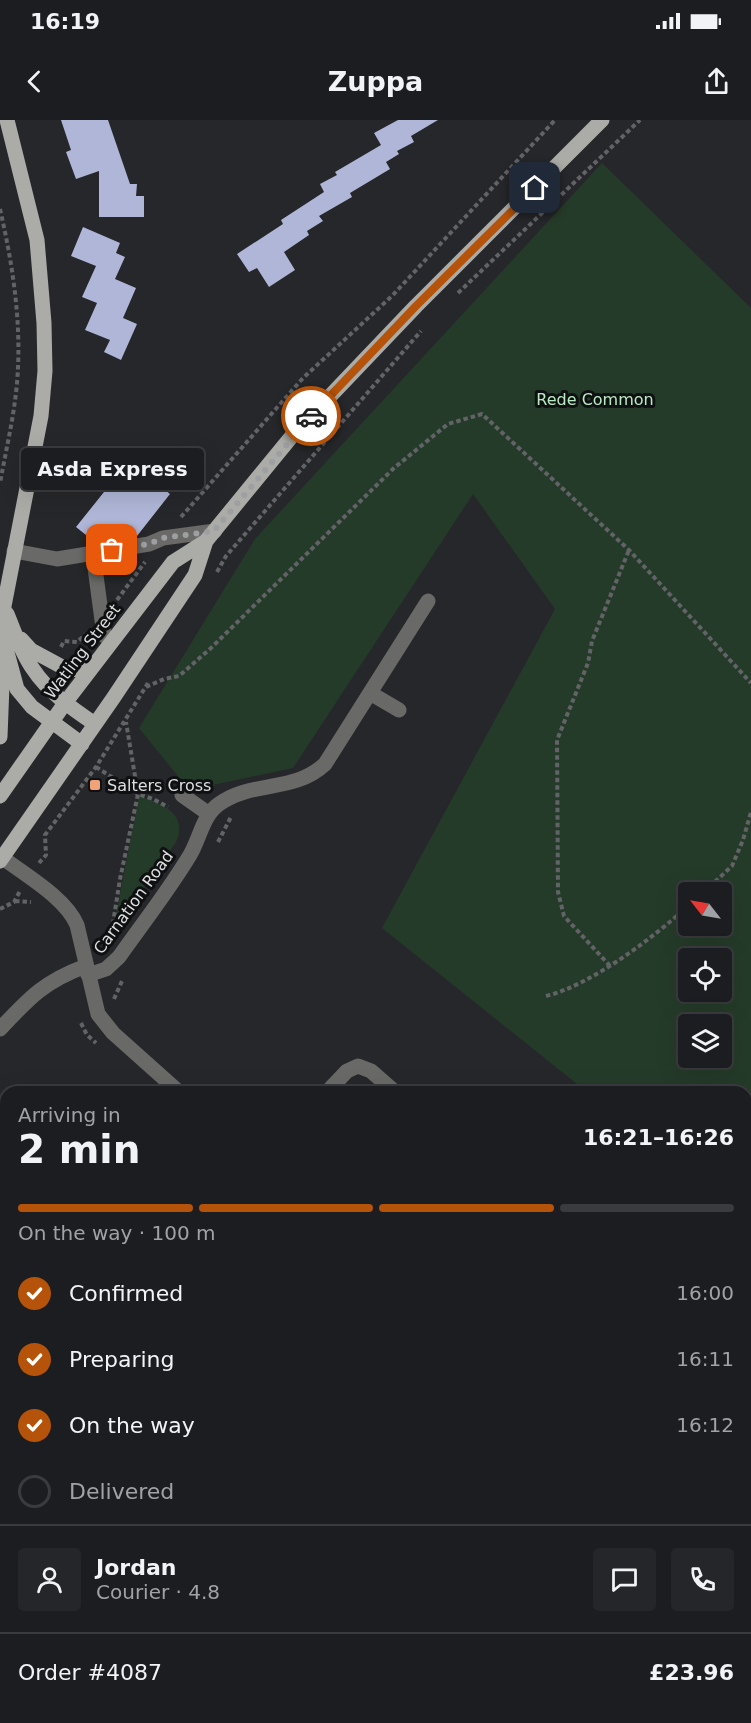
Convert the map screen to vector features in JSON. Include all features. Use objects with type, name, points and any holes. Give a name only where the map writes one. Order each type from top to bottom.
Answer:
[{"type":"main road","points":[[7,120],[37,240],[44,323],[45,371],[41,416],[14,551],[4,578],[4,606],[9,633],[10,669],[17,689],[32,707],[81,744]]},
{"type":"main road","points":[[1,858],[195,575],[210,536],[292,436],[416,306],[602,120]]},
{"type":"main road","name":"Watling Street","points":[[0,796],[65,703],[173,562],[210,536]]},
{"type":"main road","points":[[9,633],[34,672],[65,703],[95,724]]},
{"type":"main road","points":[[9,633],[31,650],[68,670],[91,668]]},
{"type":"main road","points":[[0,737],[9,633]]},
{"type":"street","points":[[14,551],[57,559],[149,544],[163,538],[210,536]]},
{"type":"street","points":[[93,553],[105,636],[111,642]]},
{"type":"street","points":[[182,795],[209,814],[216,806],[236,795],[261,787],[302,781],[318,771],[330,758],[428,601]]},
{"type":"street","points":[[370,693],[399,710]]},
{"type":"street","name":"Carnation Road","points":[[87,971],[111,964],[191,853],[209,814]]},
{"type":"street","name":"Carnation Road","points":[[1,858],[71,913],[77,925],[94,1004],[104,1022],[173,1086]]},
{"type":"street","points":[[0,1029],[40,989],[57,978],[87,971]]},
{"type":"street","points":[[333,1086],[347,1071],[358,1066],[374,1072],[389,1086]]},
{"type":"path","points":[[57,653],[64,641],[77,642],[102,617],[163,538],[303,378],[392,296],[555,120]]},
{"type":"path","points":[[458,294],[640,120]]},
{"type":"path","points":[[0,209],[13,276],[18,328],[17,387],[0,483]]},
{"type":"path","points":[[214,576],[226,556],[424,327]]},
{"type":"path","points":[[146,687],[164,679],[179,676],[211,648],[394,468],[448,424],[482,414],[629,550],[751,683]]},
{"type":"path","points":[[610,966],[564,916],[558,892],[557,740],[588,663],[592,641],[629,550]]},
{"type":"path","points":[[14,902],[46,855],[45,835],[96,767],[152,677]]},
{"type":"path","points":[[116,931],[113,923],[120,879],[138,795],[126,722]]},
{"type":"path","points":[[96,767],[138,795],[153,798],[173,811]]},
{"type":"path","points":[[214,849],[231,821],[232,811]]},
{"type":"path","points":[[715,882],[732,866],[751,812]]},
{"type":"path","points":[[0,909],[14,902],[24,901],[38,906]]},
{"type":"path","points":[[546,996],[568,991],[610,966],[678,914]]},
{"type":"path","points":[[111,964],[107,945],[121,923]]},
{"type":"path","points":[[114,1008],[116,991],[124,979]]},
{"type":"green space","name":"Rede Common","points":[[602,163],[751,308],[751,1086],[580,1086],[382,928],[555,609],[473,494],[293,768],[189,790],[139,728],[255,539]]},
{"type":"green space","points":[[139,796],[171,811],[179,824],[179,832],[176,842],[116,927],[114,925]]},
{"type":"building","points":[[61,120],[108,120],[130,184],[137,184],[136,196],[144,196],[144,217],[99,217],[99,171],[76,179],[66,152],[71,150]]},
{"type":"building","points":[[398,120],[438,120],[411,136],[414,142],[397,151],[399,154],[386,162],[390,169],[350,193],[352,197],[319,216],[323,221],[307,231],[309,235],[284,252],[295,270],[269,287],[257,268],[249,272],[237,254],[283,224],[281,220],[324,192],[320,184],[337,175],[335,172],[381,145],[374,133]]},
{"type":"building","points":[[83,227],[120,243],[116,253],[125,257],[115,279],[136,288],[123,318],[137,324],[121,360],[104,352],[110,340],[85,330],[97,303],[82,297],[96,266],[71,256]]},
{"type":"building","points":[[72,446],[123,456],[170,494],[137,536],[96,543],[76,527],[104,492],[66,486]]},
{"type":"way so far","points":[[112,550],[149,544],[163,538],[214,531],[311,416]]},
{"type":"place","name":"Asda Express","points":[[112,550]]},
{"type":"place","name":"Salters Cross","points":[[95,785]]},
{"type":"route","points":[[311,416],[416,306],[535,188]]}]
